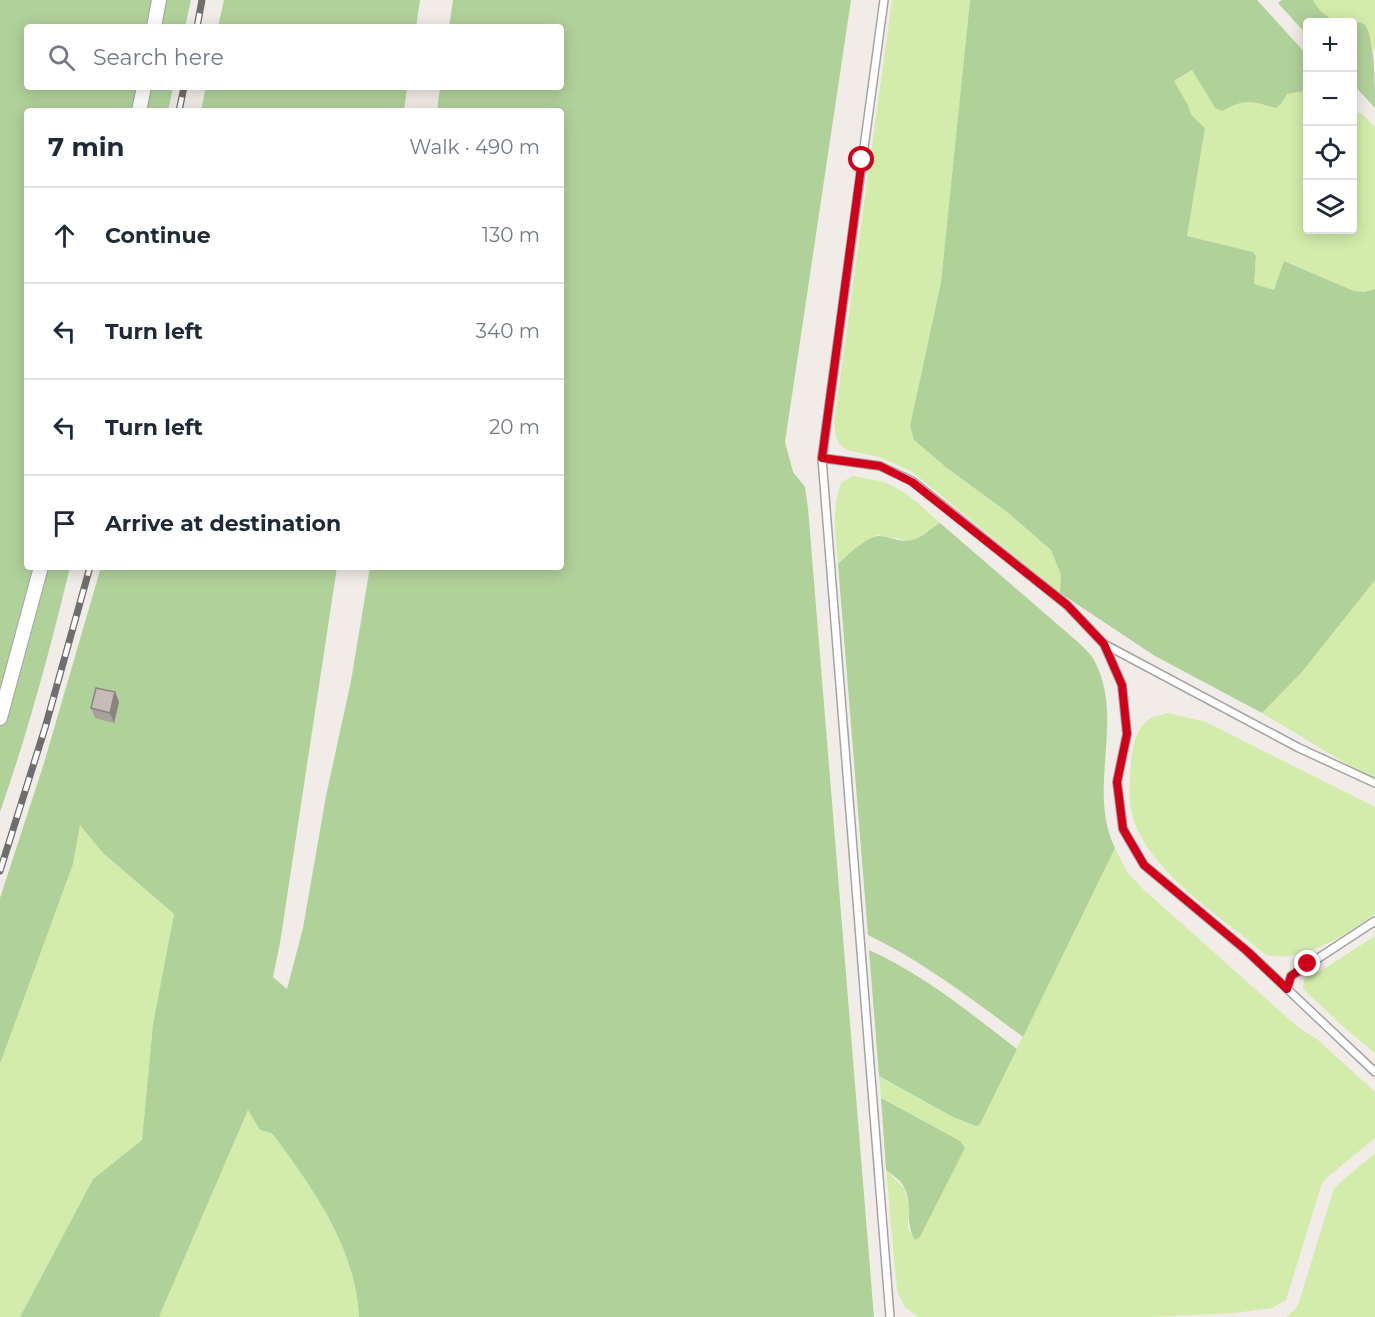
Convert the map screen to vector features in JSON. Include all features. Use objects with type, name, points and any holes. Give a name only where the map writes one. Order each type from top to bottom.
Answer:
[{"type":"street","points":[[155,24],[159,0]]},
{"type":"street","points":[[140,108],[143,90]]},
{"type":"street","points":[[0,718],[40,570]]},
{"type":"lane","points":[[884,0],[822,458],[890,1317]]},
{"type":"lane","points":[[822,458],[880,466],[912,482],[1067,605],[1104,644],[1299,748],[1375,783]]},
{"type":"lane","points":[[1104,644],[1122,685],[1127,734],[1117,782],[1123,829],[1144,865],[1247,951],[1375,1072]]},
{"type":"lane","points":[[1287,989],[1291,976],[1375,921]]},
{"type":"green space","points":[[0,0],[191,0],[186,24],[24,24],[24,90],[172,90],[169,108],[24,108],[24,570],[69,570],[38,691],[0,812]]},
{"type":"green space","points":[[224,0],[420,0],[416,24],[219,24]]},
{"type":"green space","points":[[453,0],[851,0],[785,442],[793,472],[805,487],[808,508],[874,1317],[359,1317],[350,1268],[330,1221],[318,1199],[275,1137],[271,1133],[260,1130],[248,1110],[159,1317],[20,1317],[93,1179],[142,1140],[153,1024],[174,914],[103,853],[80,825],[73,864],[0,1064],[0,898],[44,763],[100,570],[337,570],[273,977],[287,989],[303,928],[326,796],[351,681],[370,570],[564,570],[564,108],[437,108],[440,90],[564,90],[564,24],[449,24]]},
{"type":"green space","points":[[892,0],[970,0],[941,282],[910,426],[914,440],[947,468],[1007,512],[1051,550],[1061,575],[1060,593],[911,471],[879,457],[847,450],[840,445],[836,437],[834,423]]},
{"type":"green space","points":[[970,0],[1257,0],[1303,51],[1303,91],[1287,94],[1276,108],[1249,102],[1237,104],[1222,111],[1215,108],[1192,70],[1174,81],[1191,115],[1205,128],[1187,236],[1253,252],[1256,256],[1254,284],[1274,290],[1284,261],[1354,291],[1364,292],[1375,289],[1375,580],[1302,672],[1262,713],[1155,656],[1060,593],[1061,575],[1051,550],[1007,512],[947,468],[914,440],[910,426],[941,282]]},
{"type":"green space","points":[[1282,0],[1313,0],[1320,10],[1332,18],[1303,18],[1303,31],[1278,3]]},
{"type":"green space","points":[[1313,0],[1375,0],[1375,52],[1357,22],[1357,18],[1332,18]]},
{"type":"green space","points":[[1357,22],[1365,25],[1371,41],[1375,108],[1357,88]]},
{"type":"green space","points":[[1192,70],[1215,108],[1222,110],[1248,102],[1276,108],[1287,94],[1295,91],[1303,92],[1303,234],[1357,234],[1357,114],[1361,113],[1375,127],[1375,289],[1364,292],[1354,291],[1285,261],[1274,291],[1254,285],[1256,256],[1252,252],[1187,236],[1205,128],[1190,115],[1188,105],[1174,81]]},
{"type":"green space","points":[[205,90],[407,90],[404,108],[202,108]]},
{"type":"green space","points":[[852,476],[880,481],[897,488],[940,523],[918,538],[909,541],[878,535],[863,542],[838,564],[836,503],[841,483]]},
{"type":"green space","points":[[940,523],[1089,653],[1103,683],[1107,706],[1104,802],[1107,825],[1115,848],[1023,1037],[928,969],[868,935],[838,564],[869,539],[880,536],[908,541],[916,539]]},
{"type":"green space","points":[[1375,580],[1375,781],[1262,713],[1302,672]]},
{"type":"green space","points":[[1168,713],[1206,722],[1375,807],[1375,914],[1337,938],[1309,951],[1295,955],[1266,955],[1184,888],[1148,849],[1136,827],[1130,804],[1132,757],[1136,738],[1151,718]]},
{"type":"green space","points":[[80,824],[103,853],[174,914],[153,1024],[142,1140],[93,1179],[20,1317],[0,1317],[0,1064],[73,864]]},
{"type":"green space","points":[[1115,848],[1127,872],[1143,889],[1299,1028],[1318,1040],[1375,1092],[1375,1138],[1324,1180],[1286,1300],[1272,1308],[1235,1313],[1150,1317],[918,1317],[905,1307],[897,1291],[886,1170],[904,1188],[908,1204],[908,1229],[915,1240],[920,1237],[965,1148],[959,1141],[881,1098],[879,1076],[953,1117],[976,1126],[980,1124]]},
{"type":"green space","points":[[1375,936],[1375,1053],[1303,989],[1304,979]]},
{"type":"green space","points":[[869,950],[927,982],[1017,1049],[980,1124],[976,1126],[953,1117],[879,1076]]},
{"type":"green space","points":[[881,1098],[960,1141],[965,1148],[920,1237],[915,1240],[910,1227],[907,1193],[899,1180],[886,1170]]},
{"type":"green space","points":[[248,1110],[260,1130],[271,1133],[275,1137],[318,1199],[330,1221],[350,1268],[359,1317],[159,1317]]},
{"type":"green space","points":[[1375,1153],[1375,1317],[1286,1317],[1295,1310],[1299,1302],[1334,1188]]},
{"type":"building","points":[[96,688],[115,692],[110,713],[91,708]]},
{"type":"railway","points":[[198,24],[202,0]]},
{"type":"railway","points":[[180,108],[183,90]]},
{"type":"railway","points":[[0,871],[45,728],[89,570]]},
{"type":"route","points":[[862,160],[822,458],[880,466],[912,482],[1067,605],[1104,644],[1122,685],[1127,734],[1117,782],[1123,829],[1144,865],[1247,951],[1287,989],[1291,976],[1308,964]]}]
